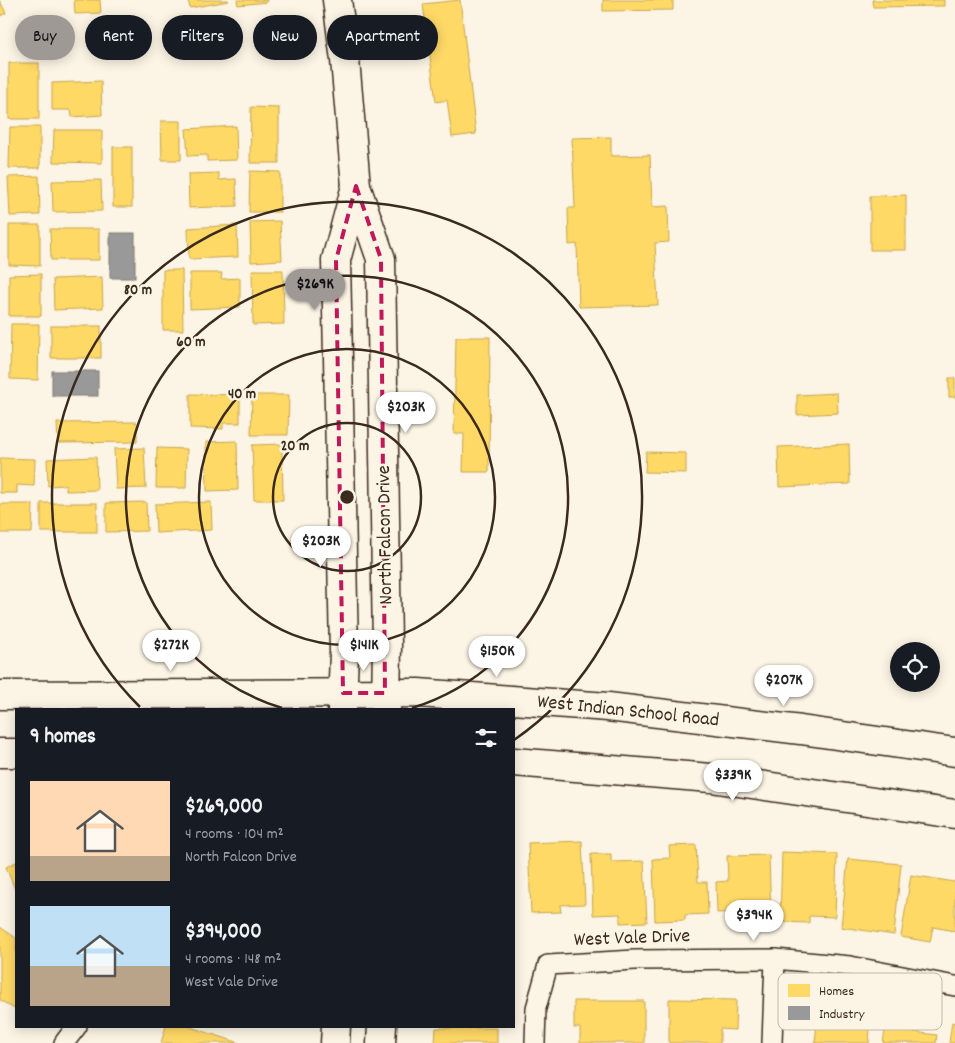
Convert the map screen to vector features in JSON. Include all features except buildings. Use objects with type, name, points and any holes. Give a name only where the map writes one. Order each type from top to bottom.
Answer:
[{"type":"main road","name":"North Falcon Drive","points":[[337,0],[345,60],[356,186],[382,259],[387,645],[385,701]]},
{"type":"main road","name":"North Falcon Drive","points":[[343,701],[336,260],[356,186]]},
{"type":"main road","name":"West Indian School Road","points":[[0,695],[385,701],[418,693],[608,707],[801,730],[955,752]]},
{"type":"main road","points":[[0,753],[15,753]]},
{"type":"main road","points":[[515,762],[712,778],[955,814]]},
{"type":"main road","points":[[335,1043],[336,1028]]},
{"type":"main road","points":[[381,1043],[382,1028]]},
{"type":"street","name":"West Vale Drive","points":[[535,1043],[536,1008],[548,965],[635,960],[775,959],[850,966],[887,973]]},
{"type":"street","points":[[772,1043],[775,959]]},
{"type":"street","name":"West Vale Drive","points":[[942,984],[955,986]]},
{"type":"street","points":[[64,1043],[75,1028]]},
{"type":"highlighted area","points":[[356,186],[381,259],[385,693],[343,693],[336,260]]}]
